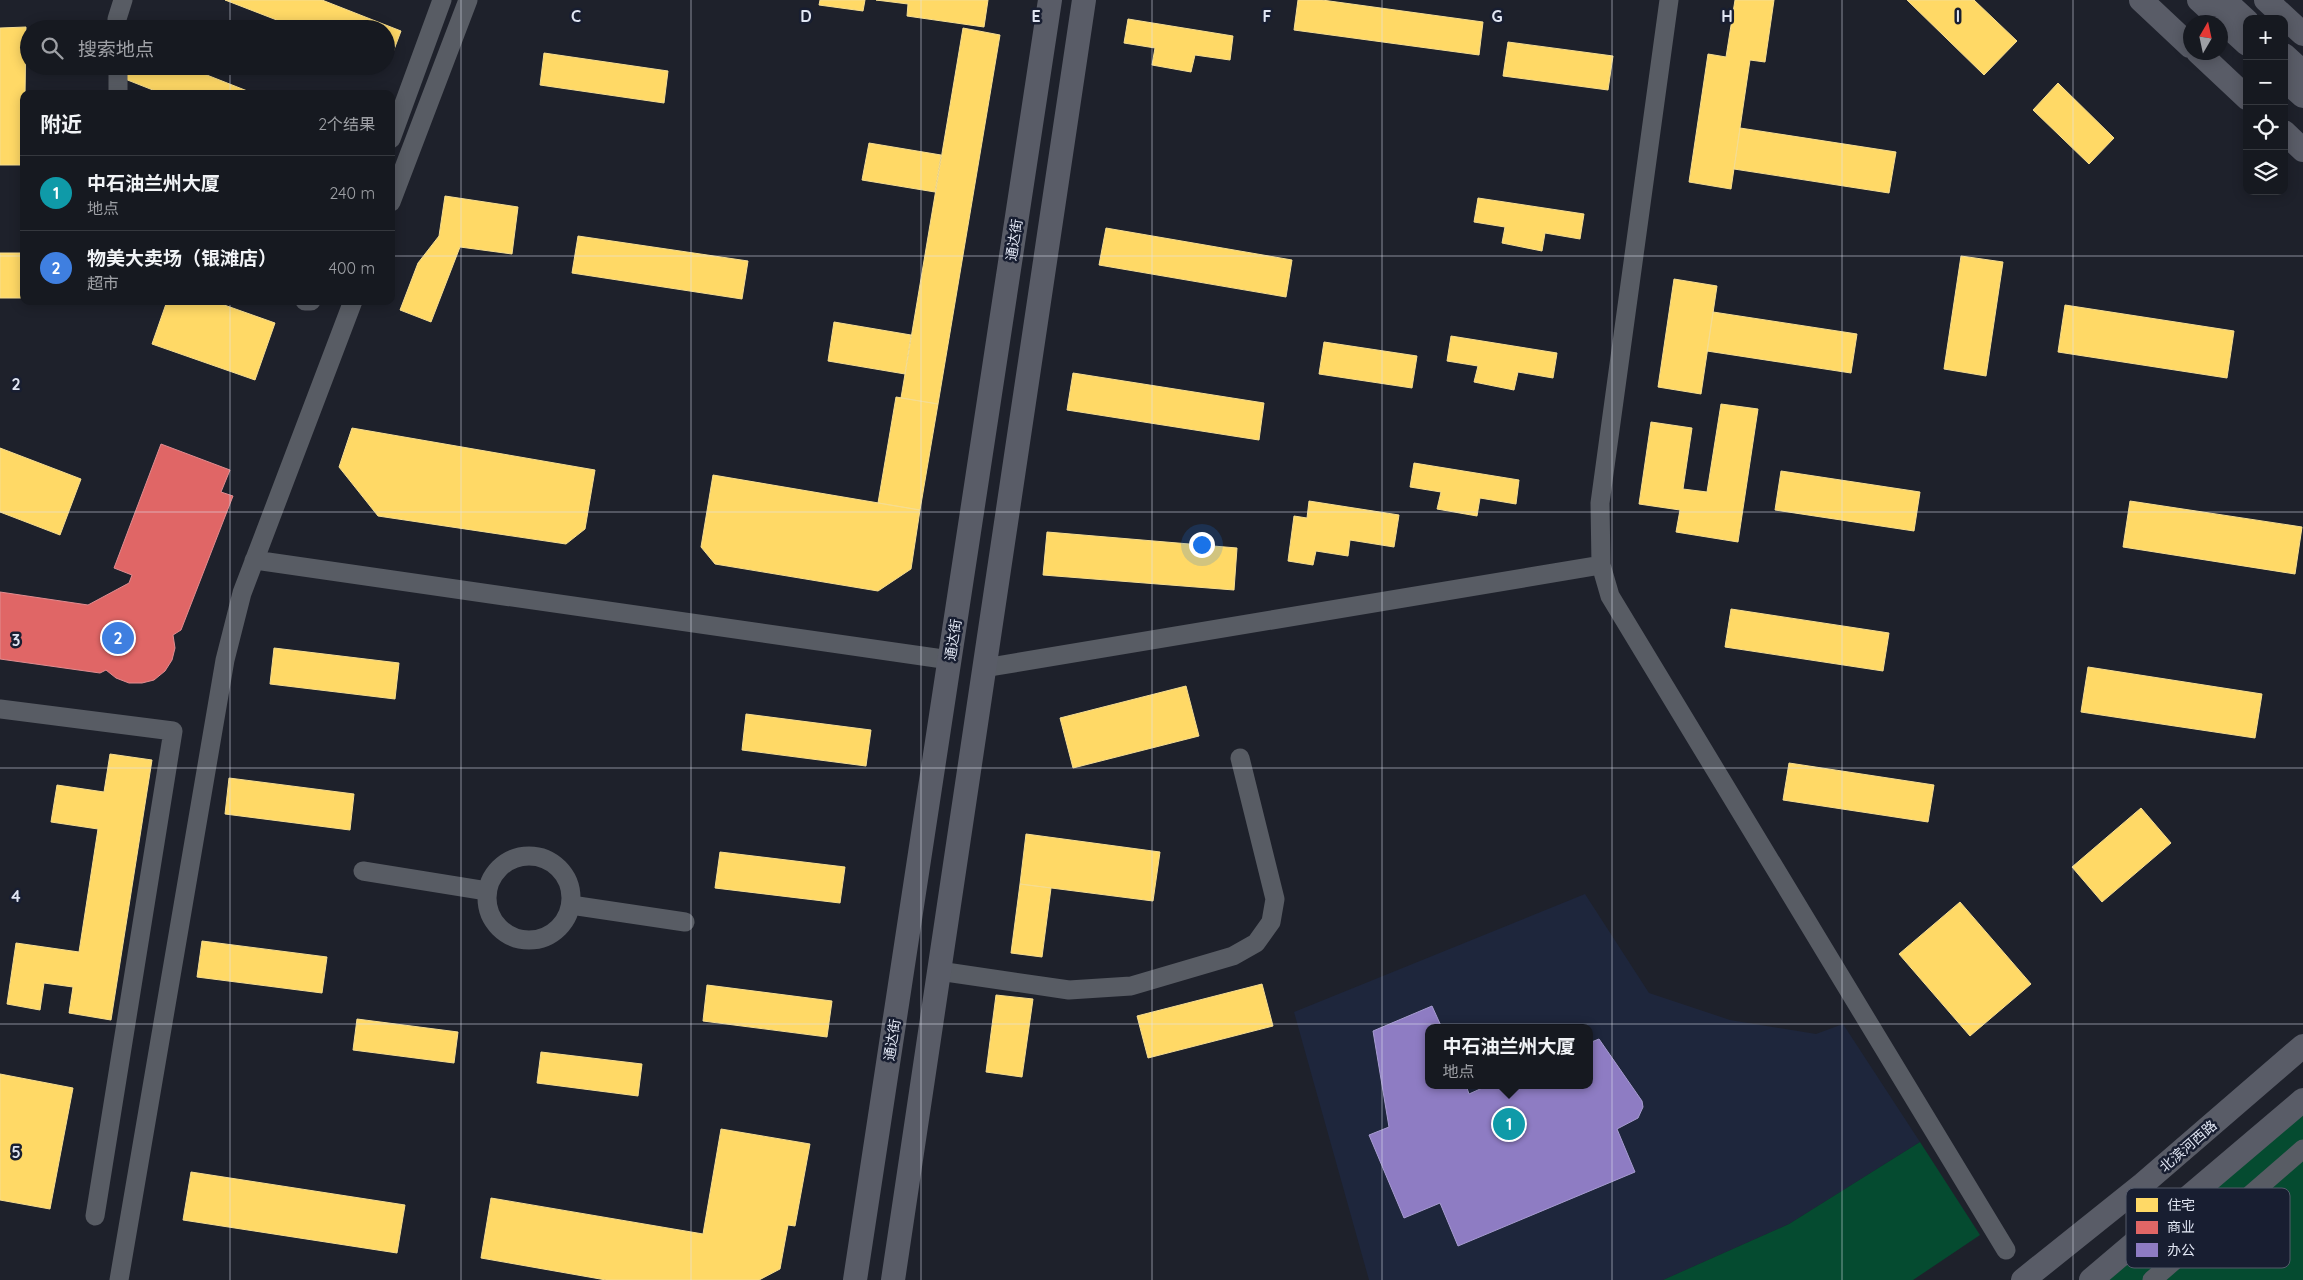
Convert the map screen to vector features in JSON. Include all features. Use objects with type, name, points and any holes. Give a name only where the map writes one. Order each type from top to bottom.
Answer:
[{"type":"main road","name":"通达街","points":[[855,1280],[1050,0]]},
{"type":"main road","points":[[893,1280],[1084,0]]},
{"type":"main road","points":[[2141,0],[2183,39]]},
{"type":"main road","points":[[2199,0],[2243,40]]},
{"type":"main road","points":[[2224,0],[2243,17]]},
{"type":"main road","points":[[2266,0],[2303,34]]},
{"type":"main road","points":[[2288,59],[2303,72]]},
{"type":"main road","points":[[2207,60],[2243,94]]},
{"type":"main road","points":[[2288,83],[2303,96]]},
{"type":"main road","points":[[2288,136],[2303,150]]},
{"type":"main road","name":"北滨河西路","points":[[2138,1188],[2303,1046]]},
{"type":"main road","points":[[2199,1188],[2303,1100]]},
{"type":"main road","name":"北滨河西路","points":[[2023,1280],[2126,1198]]},
{"type":"main road","points":[[2091,1280],[2126,1250]]},
{"type":"street","points":[[117,20],[123,0]]},
{"type":"street","points":[[395,128],[442,0]]},
{"type":"street","points":[[395,192],[468,0]]},
{"type":"street","points":[[1669,0],[1600,503],[1601,565],[1610,596],[2006,1250]]},
{"type":"street","points":[[118,75],[118,90]]},
{"type":"street","points":[[119,1280],[224,660],[242,593],[351,305]]},
{"type":"street","points":[[254,560],[950,660]]},
{"type":"street","points":[[984,668],[1601,565]]},
{"type":"street","points":[[0,709],[173,731],[95,1216]]},
{"type":"street","points":[[939,971],[1068,990],[1131,986],[1233,956],[1256,943],[1271,922],[1274,899],[1240,758]]},
{"type":"street","points":[[520,856],[536,856],[552,862],[564,873],[571,889],[571,906],[565,921],[554,933],[538,940],[522,940],[506,934],[494,923],[487,907],[486,890],[493,875],[504,863],[520,856]]},
{"type":"street","points":[[363,871],[486,890]]},
{"type":"street","points":[[571,906],[685,922]]},
{"type":"street","points":[[2258,1188],[2303,1149]]},
{"type":"street","points":[[2152,1280],[2166,1268]]},
{"type":"shaded area","points":[[1585,894],[1649,993],[1730,1020],[1816,1034],[1843,1024],[1920,1142],[1789,1224],[1663,1280],[1369,1280],[1294,1012]]},
{"type":"green space","points":[[2303,1100],[2303,1280],[2091,1280],[2126,1250],[2126,1268],[2290,1268],[2290,1188],[2199,1188]]},
{"type":"green space","points":[[1920,1142],[1980,1235],[1913,1280],[1663,1280],[1789,1224]]},
{"type":"building: 住宅","points":[[225,0],[322,0],[373,20],[277,20]]},
{"type":"building: 住宅","points":[[820,0],[865,0],[863,11],[819,5]]},
{"type":"building: 住宅","points":[[876,0],[988,0],[984,27],[907,16],[908,4]]},
{"type":"building: 住宅","points":[[1298,0],[1322,0],[1483,22],[1479,55],[1294,30]]},
{"type":"building: 住宅","points":[[1735,0],[1774,0],[1765,62],[1750,60],[1731,189],[1689,182],[1708,54],[1726,57]]},
{"type":"building: 住宅","points":[[1907,0],[1974,0],[2017,41],[1984,75]]},
{"type":"building: 住宅","points":[[1128,19],[1233,36],[1230,60],[1195,55],[1191,72],[1152,65],[1155,48],[1124,43]]},
{"type":"building: 住宅","points":[[20,27],[20,75],[25,75],[25,90],[20,90],[20,165],[0,165],[0,28]]},
{"type":"building: 住宅","points":[[963,28],[1000,35],[938,404],[901,398]]},
{"type":"building: 住宅","points":[[395,29],[401,31],[395,47]]},
{"type":"building: 住宅","points":[[1508,42],[1613,56],[1608,90],[1503,76]]},
{"type":"building: 住宅","points":[[544,53],[668,71],[664,103],[540,85]]},
{"type":"building: 住宅","points":[[127,75],[207,75],[245,90],[153,90],[125,79]]},
{"type":"building: 住宅","points":[[2058,83],[2114,138],[2089,164],[2033,110]]},
{"type":"building: 住宅","points":[[1740,128],[1896,152],[1889,193],[1734,169]]},
{"type":"building: 住宅","points":[[869,143],[941,155],[935,192],[862,180]]},
{"type":"building: 住宅","points":[[445,196],[518,207],[512,254],[460,247],[431,322],[400,310],[418,263],[439,236]]},
{"type":"building: 住宅","points":[[1478,198],[1584,214],[1580,239],[1545,233],[1542,251],[1502,243],[1505,227],[1474,222]]},
{"type":"building: 住宅","points":[[1106,228],[1292,260],[1286,297],[1099,265]]},
{"type":"building: 住宅","points":[[578,236],[748,261],[742,299],[572,273]]},
{"type":"building: 住宅","points":[[0,253],[20,253],[20,298],[0,298]]},
{"type":"building: 住宅","points":[[1961,256],[2003,262],[1986,376],[1944,369]]},
{"type":"building: 住宅","points":[[1674,279],[1717,286],[1701,394],[1658,387]]},
{"type":"building: 住宅","points":[[166,305],[224,305],[275,323],[255,380],[152,344]]},
{"type":"building: 住宅","points":[[2065,305],[2234,331],[2227,378],[2058,352]]},
{"type":"building: 住宅","points":[[1713,312],[1857,334],[1851,373],[1707,351]]},
{"type":"building: 住宅","points":[[834,322],[911,335],[905,374],[828,361]]},
{"type":"building: 住宅","points":[[1451,336],[1557,353],[1553,378],[1518,372],[1514,390],[1474,382],[1478,366],[1447,361]]},
{"type":"building: 住宅","points":[[1324,342],[1417,356],[1412,388],[1319,374]]},
{"type":"building: 住宅","points":[[1073,373],[1264,403],[1259,440],[1067,410]]},
{"type":"building: 住宅","points":[[896,397],[938,404],[920,510],[878,503]]},
{"type":"building: 住宅","points":[[1721,404],[1758,409],[1738,542],[1676,532],[1680,510],[1639,504],[1651,422],[1692,428],[1683,489],[1707,492]]},
{"type":"building: 住宅","points":[[352,428],[595,470],[585,529],[566,544],[378,516],[339,467]]},
{"type":"building: 住宅","points":[[0,448],[81,479],[60,535],[0,512]]},
{"type":"building: 住宅","points":[[1414,463],[1519,480],[1516,504],[1480,498],[1477,516],[1437,509],[1441,492],[1410,487]]},
{"type":"building: 住宅","points":[[1781,471],[1920,492],[1914,531],[1775,510]]},
{"type":"building: 住宅","points":[[713,475],[920,510],[911,569],[878,591],[715,564],[701,547]]},
{"type":"building: 住宅","points":[[1309,501],[1399,515],[1394,547],[1350,540],[1348,556],[1316,551],[1313,565],[1288,561],[1294,516],[1307,518]]},
{"type":"building: 住宅","points":[[2130,501],[2302,527],[2295,574],[2123,547]]},
{"type":"building: 住宅","points":[[1047,532],[1237,548],[1234,590],[1043,575]]},
{"type":"building: 住宅","points":[[1731,609],[1889,633],[1883,671],[1725,647]]},
{"type":"building: 住宅","points":[[274,648],[399,663],[395,699],[270,684]]},
{"type":"building: 住宅","points":[[2088,667],[2262,694],[2255,738],[2081,712]]},
{"type":"building: 住宅","points":[[1186,686],[1199,736],[1073,768],[1060,718]]},
{"type":"building: 住宅","points":[[746,714],[871,730],[866,766],[742,750]]},
{"type":"building: 住宅","points":[[110,754],[152,760],[111,1020],[69,1013],[73,987],[44,983],[40,1010],[7,1004],[16,943],[79,952],[98,829],[51,822],[57,785],[104,792]]},
{"type":"building: 住宅","points":[[1789,763],[1934,785],[1928,822],[1783,800]]},
{"type":"building: 住宅","points":[[229,778],[354,794],[350,830],[225,814]]},
{"type":"building: 住宅","points":[[2141,808],[2171,843],[2102,902],[2072,867]]},
{"type":"building: 住宅","points":[[1026,834],[1160,852],[1153,901],[1020,884]]},
{"type":"building: 住宅","points":[[720,852],[845,867],[840,903],[715,888]]},
{"type":"building: 住宅","points":[[1020,884],[1051,888],[1042,957],[1011,953]]},
{"type":"building: 住宅","points":[[1960,902],[2031,984],[1970,1036],[1899,954]]},
{"type":"building: 住宅","points":[[202,941],[327,957],[322,993],[197,977]]},
{"type":"building: 住宅","points":[[1262,984],[1273,1026],[1148,1058],[1137,1016]]},
{"type":"building: 住宅","points":[[707,985],[832,1001],[827,1037],[703,1021]]},
{"type":"building: 住宅","points":[[996,995],[1033,999],[1022,1077],[986,1072]]},
{"type":"building: 住宅","points":[[357,1019],[458,1032],[454,1063],[353,1050]]},
{"type":"building: 住宅","points":[[541,1052],[642,1064],[638,1096],[537,1083]]},
{"type":"building: 住宅","points":[[0,1074],[73,1088],[50,1209],[0,1200]]},
{"type":"building: 住宅","points":[[721,1129],[810,1144],[795,1226],[788,1225],[780,1269],[759,1280],[606,1280],[481,1258],[491,1198],[703,1234]]},
{"type":"building: 住宅","points":[[191,1172],[405,1205],[397,1253],[183,1220]]},
{"type":"building: 商业","points":[[161,444],[230,470],[221,492],[233,496],[181,630],[173,635],[175,648],[172,660],[165,671],[154,680],[142,683],[129,683],[116,678],[106,670],[100,673],[0,659],[0,592],[88,605],[129,583],[132,575],[114,568]]},
{"type":"building: 办公","points":[[1432,1006],[1440,1024],[1425,1024],[1425,1089],[1467,1089],[1469,1094],[1480,1089],[1593,1089],[1593,1041],[1599,1039],[1642,1101],[1643,1107],[1638,1118],[1617,1129],[1635,1172],[1458,1246],[1440,1203],[1404,1218],[1369,1135],[1389,1127],[1373,1031]]},
{"type":"place","name":"物美大卖场（银滩店）","points":[[118,638]]},
{"type":"place","name":"中石油兰州大厦","points":[[1509,1124]]}]
